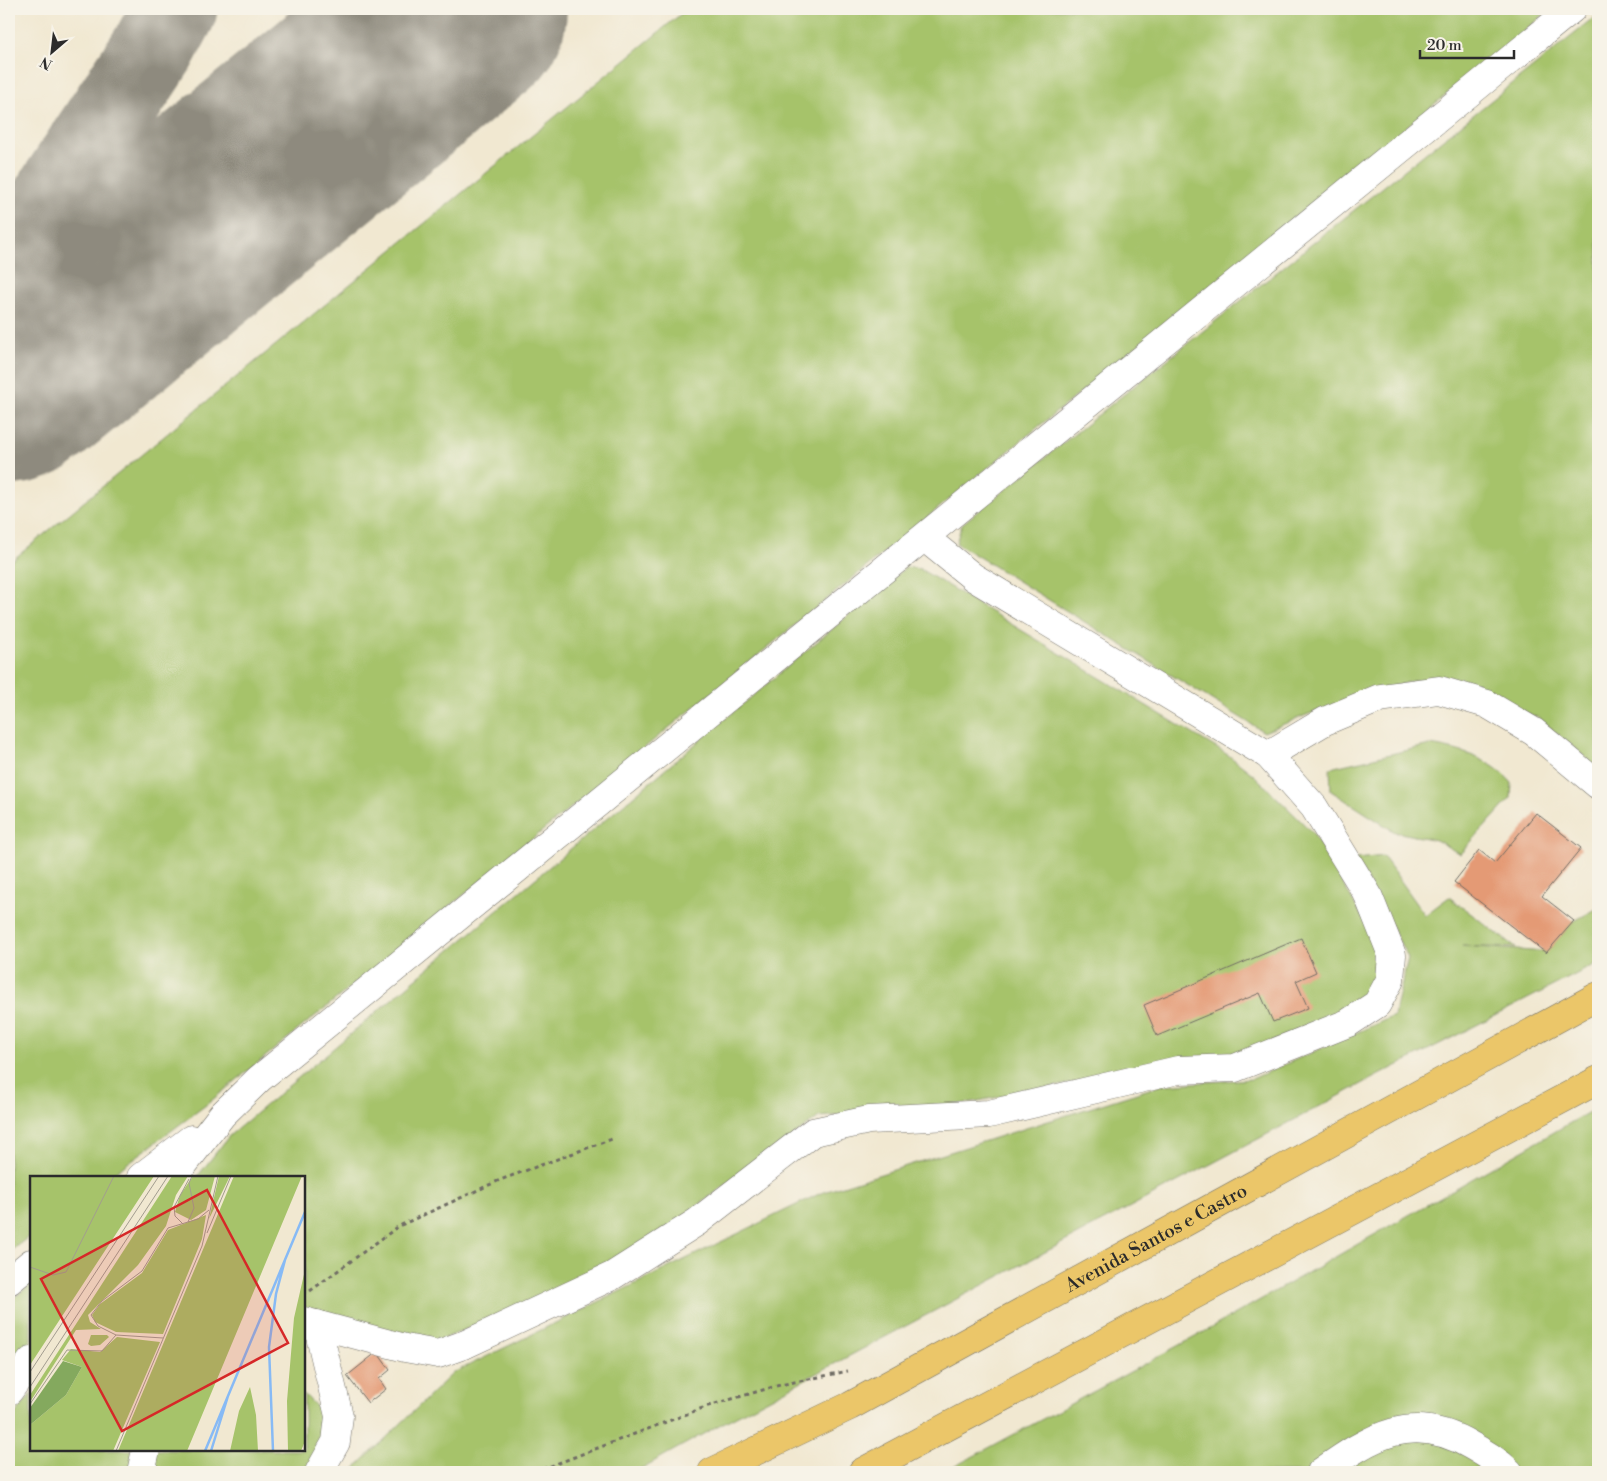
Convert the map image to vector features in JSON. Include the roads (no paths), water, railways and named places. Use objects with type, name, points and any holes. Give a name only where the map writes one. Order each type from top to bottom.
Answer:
[{"type":"main road","name":"Avenida Santos e Castro","points":[[712,1472],[850,1406],[1598,996]]},
{"type":"main road","points":[[862,1472],[1598,1080]]},
{"type":"street","points":[[142,1176],[222,1115],[259,1079],[1572,9]]},
{"type":"street","points":[[310,1323],[406,1348],[438,1354],[466,1344],[612,1276],[697,1222],[813,1132],[869,1120],[989,1114],[1178,1070],[1235,1068],[1348,1023],[1377,1004],[1390,980],[1392,955],[1368,895],[1314,807],[1268,755],[973,578],[925,538]]},
{"type":"street","points":[[1268,755],[1325,721],[1380,698],[1439,690],[1487,704],[1534,732],[1598,785]]},
{"type":"street","points":[[175,1176],[222,1115]]},
{"type":"street","points":[[9,1281],[30,1264]]},
{"type":"street","points":[[310,1323],[339,1416],[336,1442],[319,1472]]},
{"type":"street","points":[[9,1391],[30,1362]]},
{"type":"street","points":[[1321,1472],[1358,1446],[1382,1435],[1390,1432],[1425,1428],[1460,1438],[1499,1462],[1509,1472]]},
{"type":"street","points":[[141,1472],[146,1451]]}]
